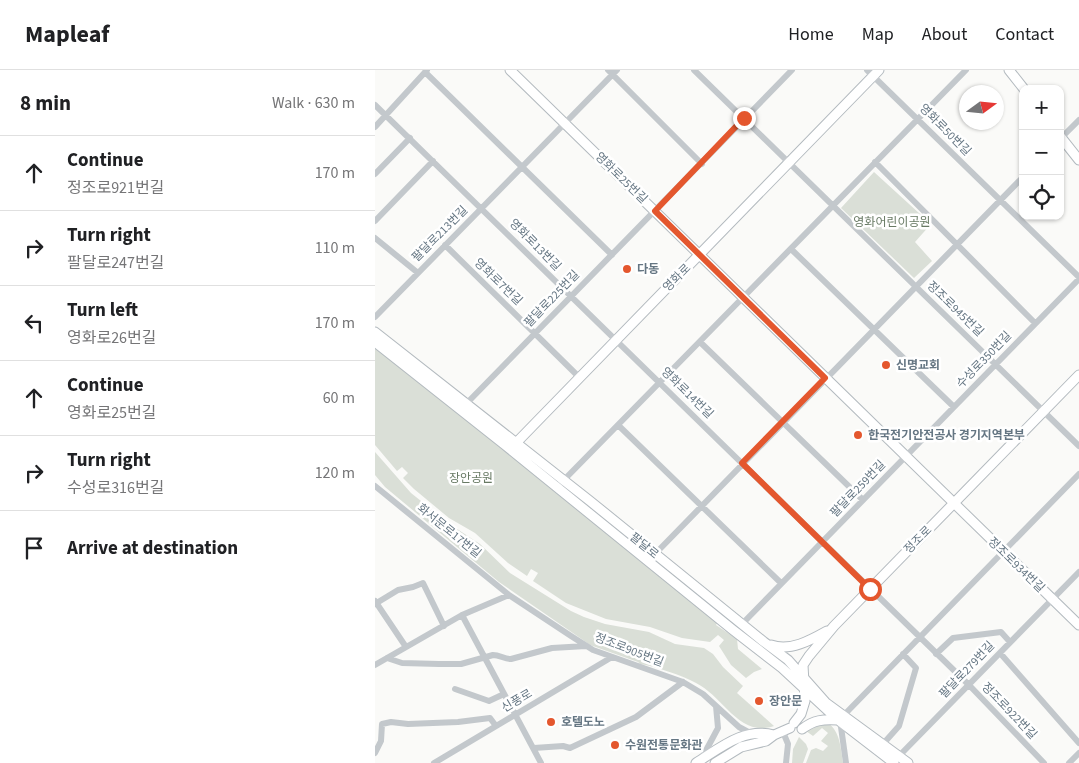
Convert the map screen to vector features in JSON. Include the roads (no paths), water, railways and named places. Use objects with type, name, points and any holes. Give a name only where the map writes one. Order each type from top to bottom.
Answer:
[{"type":"street","name":"영화로25번길","points":[[510,70],[825,378]]},
{"type":"street","name":"정조로945번길","points":[[695,70],[1079,446]]},
{"type":"street","points":[[780,70],[786,76]]},
{"type":"street","name":"팔달로225번길","points":[[466,404],[792,70]]},
{"type":"street","points":[[557,488],[966,70]]},
{"type":"street","points":[[1009,70],[1021,85]]},
{"type":"street","points":[[375,127],[426,71],[612,255]]},
{"type":"street","name":"팔달로213번길","points":[[375,317],[565,123],[612,72]]},
{"type":"street","points":[[612,72],[702,164]]},
{"type":"street","name":"영화로50번길","points":[[874,72],[918,119],[1079,278]]},
{"type":"street","name":"영화로","points":[[516,443],[790,162],[874,72]]},
{"type":"street","name":"영화로13번길","points":[[375,104],[616,339]]},
{"type":"street","points":[[1064,134],[1079,120]]},
{"type":"street","points":[[375,174],[410,138]]},
{"type":"street","points":[[1064,141],[1079,160]]},
{"type":"street","points":[[375,221],[433,161]]},
{"type":"street","points":[[875,162],[1035,323]]},
{"type":"street","points":[[655,555],[742,463],[1019,181]]},
{"type":"street","points":[[375,238],[418,273]]},
{"type":"street","name":"영화로7번길","points":[[445,246],[579,377]]},
{"type":"street","points":[[791,249],[954,407]]},
{"type":"street","name":"수성로350번길","points":[[905,457],[1079,278]]},
{"type":"street","name":"팔달로","points":[[375,332],[788,660],[841,720],[883,744],[897,760]]},
{"type":"street","name":"영화로14번길","points":[[616,339],[822,542]]},
{"type":"street","name":"팔달로","points":[[375,342],[782,668],[841,720],[897,760],[909,763]]},
{"type":"street","points":[[701,342],[863,500]]},
{"type":"street","name":"정조로","points":[[789,730],[801,714],[805,701],[806,690],[803,665],[831,629],[1079,375]]},
{"type":"street","name":"정조로934번길","points":[[825,378],[1079,625]]},
{"type":"street","points":[[618,426],[781,583]]},
{"type":"street","name":"팔달로259번길","points":[[742,624],[905,457]]},
{"type":"street","points":[[846,763],[841,720],[1079,474]]},
{"type":"street","name":"화서문로17번길","points":[[375,486],[509,595]]},
{"type":"street","name":"정조로922번길","points":[[822,542],[969,685],[1044,763]]},
{"type":"street","name":"팔달로279번길","points":[[897,760],[1079,572]]},
{"type":"street","points":[[406,647],[375,602],[398,590],[423,583],[444,626]]},
{"type":"street","points":[[375,664],[462,615],[509,595]]},
{"type":"street","name":"정조로905번길","points":[[509,595],[586,646],[683,682],[703,694],[739,727],[752,734]]},
{"type":"street","points":[[462,615],[541,763]]},
{"type":"street","points":[[764,642],[779,648],[795,645],[809,641],[831,629]]},
{"type":"street","points":[[936,654],[953,638],[1001,632],[1010,642]]},
{"type":"street","points":[[387,658],[402,663],[461,664],[483,657],[498,655],[511,659],[551,648],[586,646]]},
{"type":"street","points":[[1000,653],[1079,743]]},
{"type":"street","points":[[883,744],[899,726],[916,668],[903,654]]},
{"type":"street","name":"신풍로","points":[[434,763],[612,657]]},
{"type":"street","points":[[533,748],[563,746],[570,748],[636,717],[683,682]]},
{"type":"street","points":[[455,689],[489,701],[504,694]]},
{"type":"street","points":[[699,761],[718,728],[716,706]]},
{"type":"street","points":[[375,753],[381,741],[382,724],[391,722],[408,724],[458,722],[490,718],[497,726]]},
{"type":"street","points":[[716,762],[741,747],[766,741],[814,721],[823,719],[841,720]]},
{"type":"street","points":[[699,761],[738,737],[789,730]]},
{"type":"street","points":[[786,763],[789,730]]},
{"type":"street","points":[[1069,763],[1079,753]]},
{"type":"place","name":"다동","points":[[627,269]]},
{"type":"place","name":"신명교회","points":[[886,365]]},
{"type":"place","name":"한국전기안전공사 경기지역본부","points":[[858,435]]},
{"type":"place","name":"장안문","points":[[759,701]]},
{"type":"place","name":"호텔도노","points":[[551,722]]},
{"type":"place","name":"수원전통문화관","points":[[615,745]]},
{"type":"park label","name":"영화어린이공원","points":[[892,222]]},
{"type":"park label","name":"장안공원","points":[[471,478]]}]
